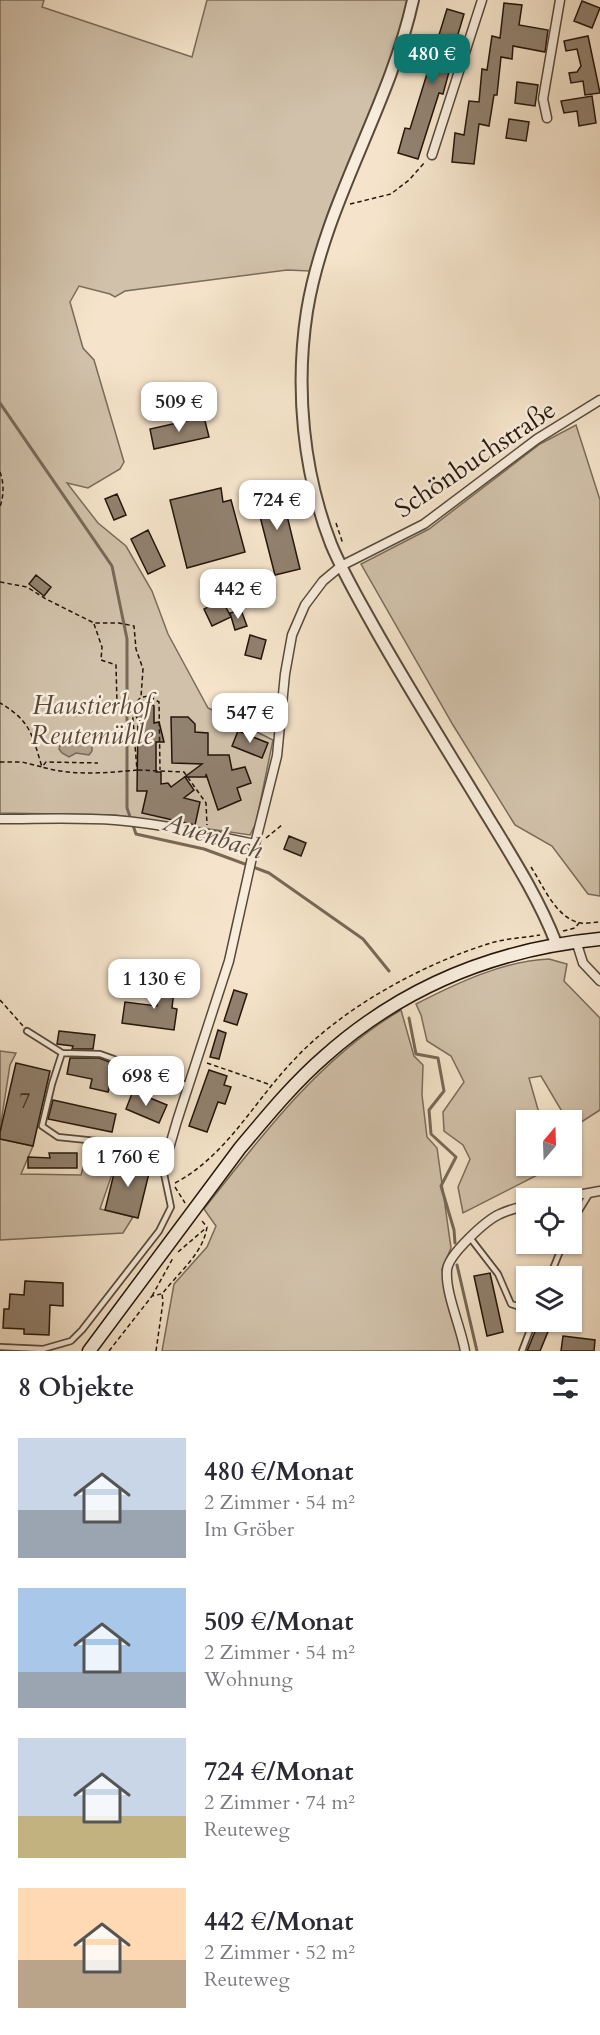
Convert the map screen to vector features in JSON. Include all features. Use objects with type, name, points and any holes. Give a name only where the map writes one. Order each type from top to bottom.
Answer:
[{"type":"main road","points":[[89,1351],[240,1148],[265,1118],[323,1058],[358,1029],[440,980],[476,965],[509,954],[556,944],[600,939]]},
{"type":"street","points":[[413,0],[395,67],[338,202],[314,281],[305,327],[302,372],[302,399],[308,457],[325,526],[341,566],[387,649],[531,889],[556,944]]},
{"type":"street","points":[[432,155],[482,0]]},
{"type":"street","points":[[547,118],[543,99],[560,0]]},
{"type":"street","name":"Schönbuchstraße","points":[[163,1169],[229,961],[277,756],[285,674],[292,635],[305,605],[322,581],[341,566],[424,524],[537,439],[600,400]]},
{"type":"street","points":[[0,819],[113,820],[207,833],[255,844]]},
{"type":"street","points":[[576,941],[583,963],[600,981]]},
{"type":"street","points":[[582,1194],[600,1191]]},
{"type":"street","points":[[465,1351],[448,1286],[447,1268],[451,1258],[499,1214],[516,1208]]},
{"type":"lane","points":[[27,1031],[62,1053],[100,1054],[189,1086]]},
{"type":"lane","points":[[62,1053],[42,1126],[58,1137],[116,1143],[139,1142],[167,1154]]},
{"type":"lane","points":[[0,1347],[43,1349],[71,1341],[82,1330],[159,1231],[171,1207],[163,1169]]},
{"type":"lane","points":[[582,1206],[590,1193]]},
{"type":"lane","points":[[471,1239],[498,1274],[511,1304],[516,1306]]},
{"type":"lane","points":[[522,1351],[529,1332]]},
{"type":"path","points":[[345,205],[390,194],[409,180],[432,155]]},
{"type":"path","points":[[0,472],[3,478],[3,492],[0,507]]},
{"type":"path","points":[[333,515],[344,544]]},
{"type":"path","points":[[0,582],[27,586],[46,599],[94,623],[119,623],[134,626],[136,649],[142,669],[141,697],[132,707],[137,770]]},
{"type":"path","points":[[94,623],[102,647],[101,660],[117,665],[117,704]]},
{"type":"path","points":[[141,697],[149,696],[159,702],[160,770]]},
{"type":"path","points":[[0,703],[12,710],[27,724],[42,767]]},
{"type":"path","points":[[0,762],[22,762],[72,773],[137,770],[184,772],[206,803],[207,833]]},
{"type":"path","points":[[42,767],[46,762],[98,763]]},
{"type":"path","points":[[255,844],[282,825]]},
{"type":"path","points":[[530,865],[559,910],[567,917],[580,923],[600,922]]},
{"type":"path","points":[[0,1000],[27,1031]]},
{"type":"path","points":[[198,1059],[272,1085]]},
{"type":"path","points":[[173,1184],[186,1204]]},
{"type":"path","points":[[201,1220],[207,1227]]},
{"type":"path","points":[[152,1296],[162,1294],[199,1250],[205,1239],[207,1227]]},
{"type":"path","points":[[109,1351],[152,1296],[175,1254],[207,1227]]},
{"type":"path","points":[[156,1351],[163,1302],[162,1294]]},
{"type":"green space","name":"Haustierhof Reutemühle","points":[[0,0],[44,0],[42,7],[192,57],[207,0],[407,0],[392,54],[329,210],[310,271],[287,270],[125,291],[115,297],[79,286],[70,302],[83,348],[94,360],[124,462],[120,469],[88,488],[67,483],[98,523],[126,546],[152,591],[168,634],[208,708],[273,740],[256,823],[250,835],[115,815],[0,813]]},
{"type":"green space","points":[[576,425],[600,500],[600,896],[588,894],[552,846],[515,825],[453,725],[361,564],[429,529],[540,444]]},
{"type":"green space","points":[[549,959],[567,964],[564,981],[600,1018],[600,1110],[582,1122],[582,1110],[561,1110],[541,1076],[529,1078],[538,1110],[516,1110],[516,1176],[535,1176],[463,1213],[458,1187],[470,1159],[463,1145],[444,1131],[443,1112],[464,1082],[451,1056],[427,1041],[416,1004],[481,974]]},
{"type":"green space","points":[[401,1010],[414,1056],[423,1065],[422,1095],[427,1137],[437,1148],[451,1248],[442,1269],[462,1351],[162,1351],[174,1284],[207,1247],[216,1226],[204,1209],[270,1126],[319,1074],[372,1029]]},
{"type":"green space","points":[[0,1051],[16,1053],[10,1065],[0,1129]]},
{"type":"green space","points":[[0,1139],[33,1146],[21,1174],[81,1175],[87,1153],[118,1157],[100,1209],[133,1217],[123,1233],[0,1240]]},
{"type":"shaded area","points":[[72,734],[84,736],[89,740],[92,751],[89,755],[76,753],[69,757],[62,753],[59,749],[62,737]]},
{"type":"building","points":[[582,1],[600,8],[592,28],[574,21]]},
{"type":"building","points":[[504,3],[522,5],[519,25],[548,30],[545,52],[513,46],[512,59],[501,57],[497,95],[494,95],[489,126],[479,124],[474,164],[452,162],[455,133],[464,135],[469,101],[479,102],[482,69],[487,70],[492,36],[500,38]]},
{"type":"building","points":[[447,9],[464,14],[447,71],[449,72],[443,94],[439,93],[418,159],[398,153],[405,128],[410,129]]},
{"type":"building","points":[[588,36],[600,93],[585,95],[583,81],[571,83],[569,73],[577,72],[581,66],[577,49],[566,51],[564,41]]},
{"type":"building","points":[[517,82],[538,85],[535,106],[515,103]]},
{"type":"building","points":[[592,96],[596,123],[579,126],[577,111],[564,113],[561,101]]},
{"type":"building","points":[[509,119],[529,122],[526,141],[506,138]]},
{"type":"building","points":[[204,417],[209,437],[154,449],[150,429]]},
{"type":"building","points":[[280,487],[300,569],[275,575],[254,493]]},
{"type":"building","points":[[221,488],[223,502],[231,500],[245,552],[187,568],[170,500]]},
{"type":"building","points":[[117,494],[126,515],[114,520],[105,499]]},
{"type":"building","points":[[148,530],[165,566],[148,574],[131,539]]},
{"type":"building","points":[[36,575],[51,587],[44,596],[29,584]]},
{"type":"building","points":[[222,600],[231,617],[212,626],[204,609]]},
{"type":"building","points":[[241,610],[247,626],[235,630],[230,613]]},
{"type":"building","points":[[250,635],[266,640],[261,659],[245,655]]},
{"type":"building","points":[[144,701],[154,706],[154,723],[159,722],[164,742],[156,742],[156,772],[161,772],[161,784],[168,783],[171,787],[202,764],[172,763],[171,717],[188,717],[195,724],[195,732],[208,733],[208,755],[229,755],[232,770],[245,767],[251,783],[237,788],[241,800],[218,810],[206,774],[206,777],[185,777],[194,790],[184,798],[200,802],[195,825],[142,813],[147,791],[137,791],[138,720],[134,712],[136,704]]},
{"type":"building","points":[[238,731],[268,743],[262,758],[232,746]]},
{"type":"building","points":[[289,836],[306,843],[301,856],[284,849]]},
{"type":"building","points":[[159,981],[175,982],[172,1008],[177,1009],[174,1030],[122,1023],[125,1002],[157,1006]]},
{"type":"building","points":[[234,990],[247,994],[237,1025],[224,1021]]},
{"type":"building","points":[[218,1030],[226,1033],[219,1059],[210,1057]]},
{"type":"building","points":[[59,1031],[95,1035],[93,1049],[72,1049],[73,1046],[57,1044]]},
{"type":"building","points":[[70,1058],[99,1058],[115,1064],[108,1092],[90,1088],[92,1079],[67,1074]]},
{"type":"building","points":[[16,1063],[50,1071],[33,1146],[0,1139]]},
{"type":"building","points":[[209,1070],[227,1076],[224,1085],[231,1087],[225,1104],[218,1102],[207,1132],[189,1126]]},
{"type":"building","points":[[133,1091],[167,1105],[159,1123],[126,1109]]},
{"type":"building","points":[[53,1100],[116,1114],[112,1132],[48,1119]]},
{"type":"building","points":[[49,1153],[77,1153],[77,1168],[28,1168],[28,1157],[50,1158]]},
{"type":"building","points":[[118,1157],[151,1165],[138,1218],[105,1210]]},
{"type":"building","points":[[490,1273],[503,1332],[487,1336],[474,1276]]},
{"type":"building","points":[[25,1281],[63,1283],[63,1306],[50,1305],[49,1335],[24,1334],[24,1329],[3,1328],[4,1309],[9,1309],[10,1294],[24,1295]]},
{"type":"building","points":[[535,1332],[548,1332],[540,1351],[527,1351]]},
{"type":"building","points":[[563,1336],[595,1340],[594,1351],[561,1351]]},
{"type":"waterway","name":"Auenbach","points":[[0,403],[112,566],[127,639],[127,808],[136,834],[204,849],[269,873],[363,939],[389,971]]},
{"type":"waterway","name":"Auenbach","points":[[409,1018],[416,1054],[438,1058],[444,1091],[429,1110],[431,1134],[456,1157],[441,1186],[454,1230],[455,1243]]},
{"type":"waterway","name":"Auenbach","points":[[457,1265],[477,1351]]}]
